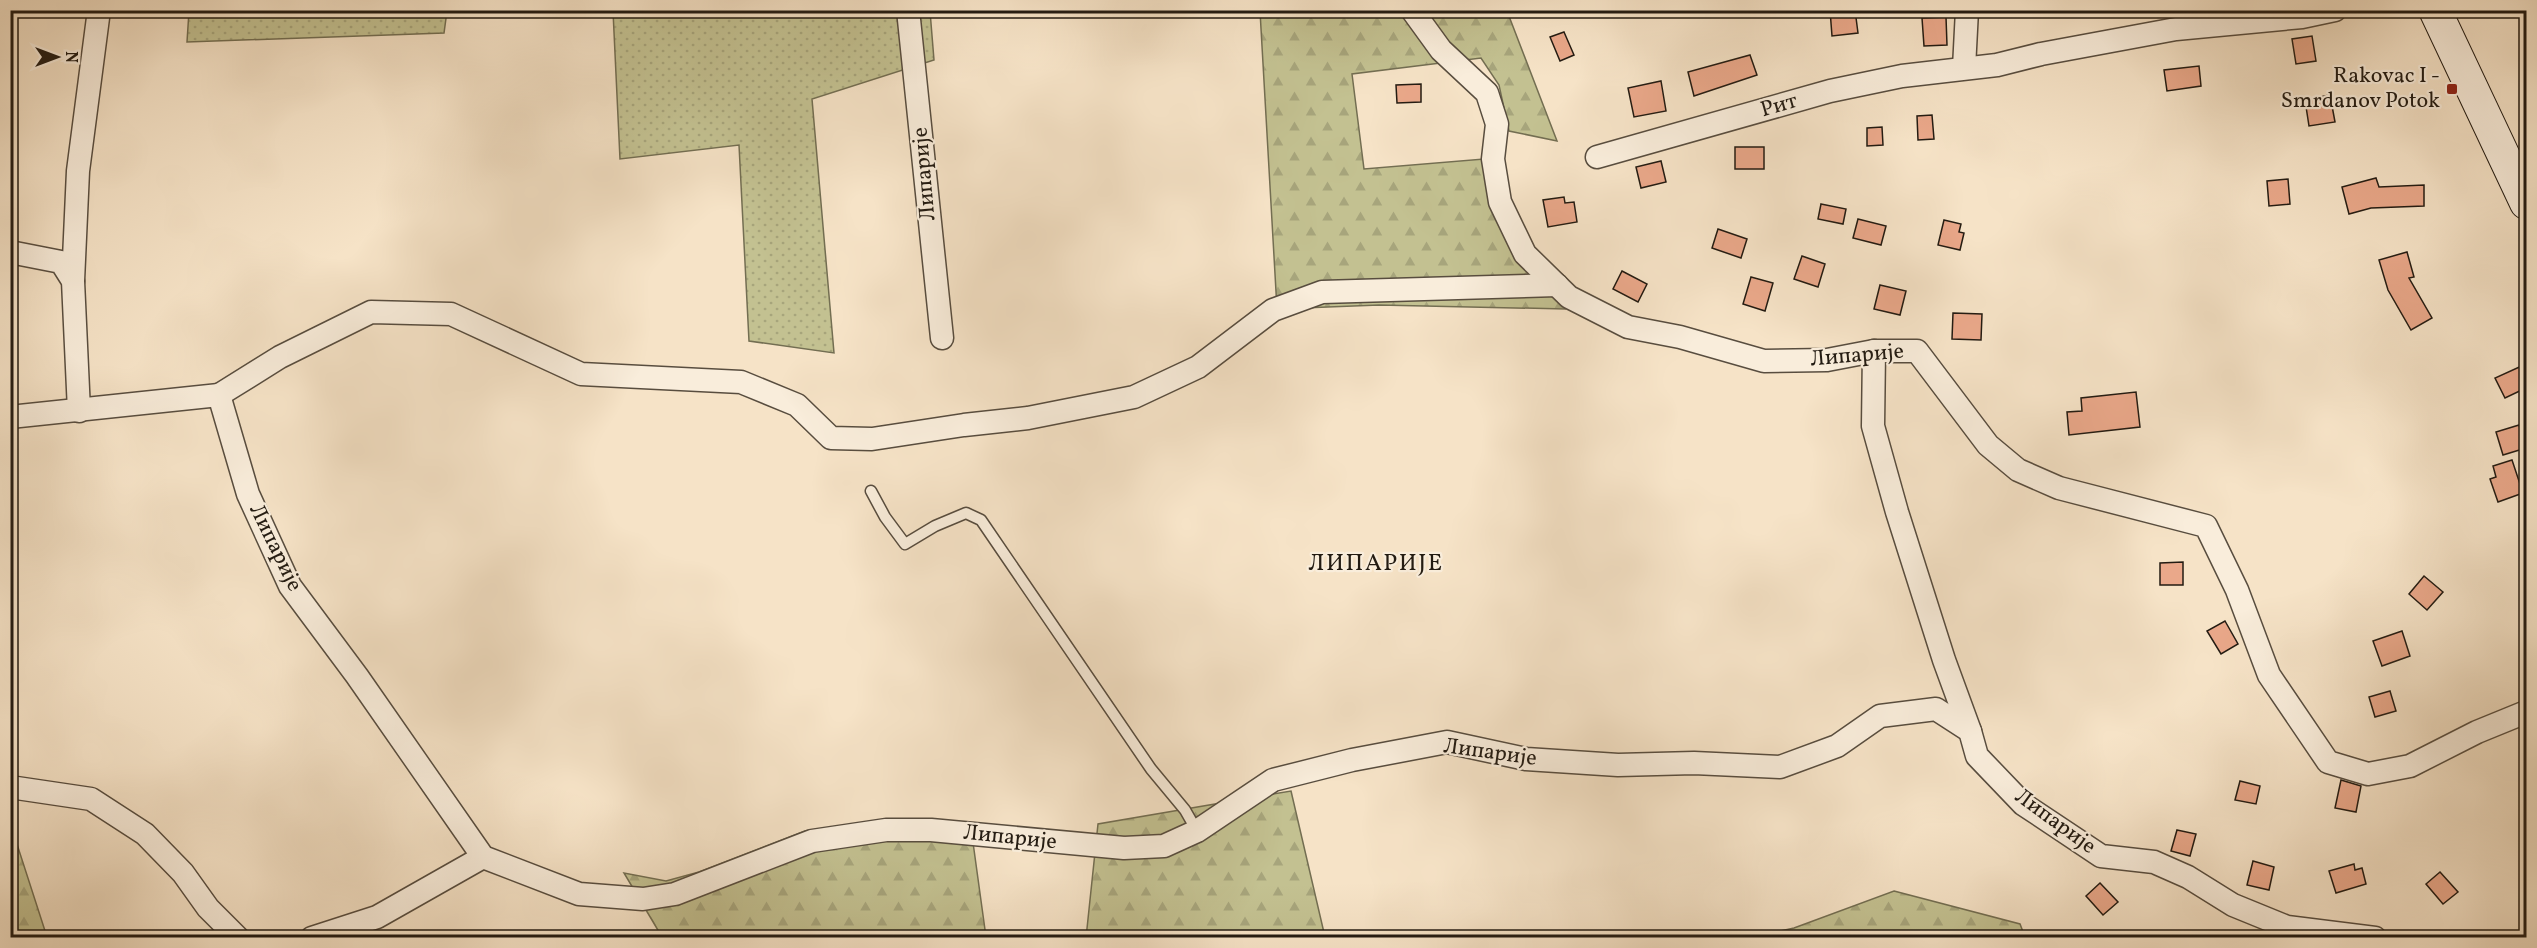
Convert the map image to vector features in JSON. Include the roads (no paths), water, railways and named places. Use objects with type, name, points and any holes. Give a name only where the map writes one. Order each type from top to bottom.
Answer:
[{"type":"main road","points":[[2435,10],[2526,203]]},
{"type":"street","points":[[79,411],[74,281],[78,171],[99,10]]},
{"type":"street","name":"Липарије","points":[[908,10],[942,338]]},
{"type":"street","name":"Липарије","points":[[1412,10],[1441,50],[1487,93],[1497,124],[1493,159],[1500,202],[1525,254],[1569,297],[1628,327],[1680,337],[1764,361],[1827,360],[1874,351],[1917,351],[1988,445],[2018,470],[2059,488],[2206,526],[2237,590],[2269,675],[2328,762],[2368,774],[2410,766],[2477,732],[2526,712]]},
{"type":"street","points":[[1964,68],[1967,10]]},
{"type":"street","name":"Рит","points":[[1596,157],[1830,91],[1902,76],[1997,65],[2041,54],[2176,29],[2302,17],[2335,10]]},
{"type":"street","points":[[10,252],[61,262],[74,281]]},
{"type":"street","points":[[10,417],[219,395],[279,357],[371,312],[451,314],[581,374],[741,382],[797,405],[831,438],[872,439],[964,424],[1028,418],[1134,397],[1198,367],[1274,310],[1322,292],[1557,285]]},
{"type":"street","points":[[1874,351],[1873,426],[1922,592],[1970,731]]},
{"type":"street","name":"Липарије","points":[[219,395],[248,494],[290,586],[357,676],[483,857],[579,894],[643,899],[675,894],[812,841],[886,830],[931,830],[1124,848],[1164,846],[1197,831],[1272,780],[1352,760],[1447,742],[1526,759],[1617,765],[1694,763],[1780,767],[1837,746],[1880,716],[1936,709],[1970,731],[1977,756],[2023,804],[2101,856],[2154,862],[2188,878],[2233,905],[2287,927],[2375,938]]},
{"type":"street","points":[[10,787],[91,799],[136,828],[183,873],[208,909],[238,938]]},
{"type":"street","points":[[312,938],[377,917],[483,857]]},
{"type":"lane","points":[[871,491],[885,517],[905,544],[935,526],[966,513],[981,520],[1151,769],[1185,810],[1197,831]]},
{"type":"place","name":"Rakovac I - Smrdanov Potok","points":[[2452,89]]},
{"type":"district","name":"ЛИПАРИЈЕ","points":[[1376,564]]}]
